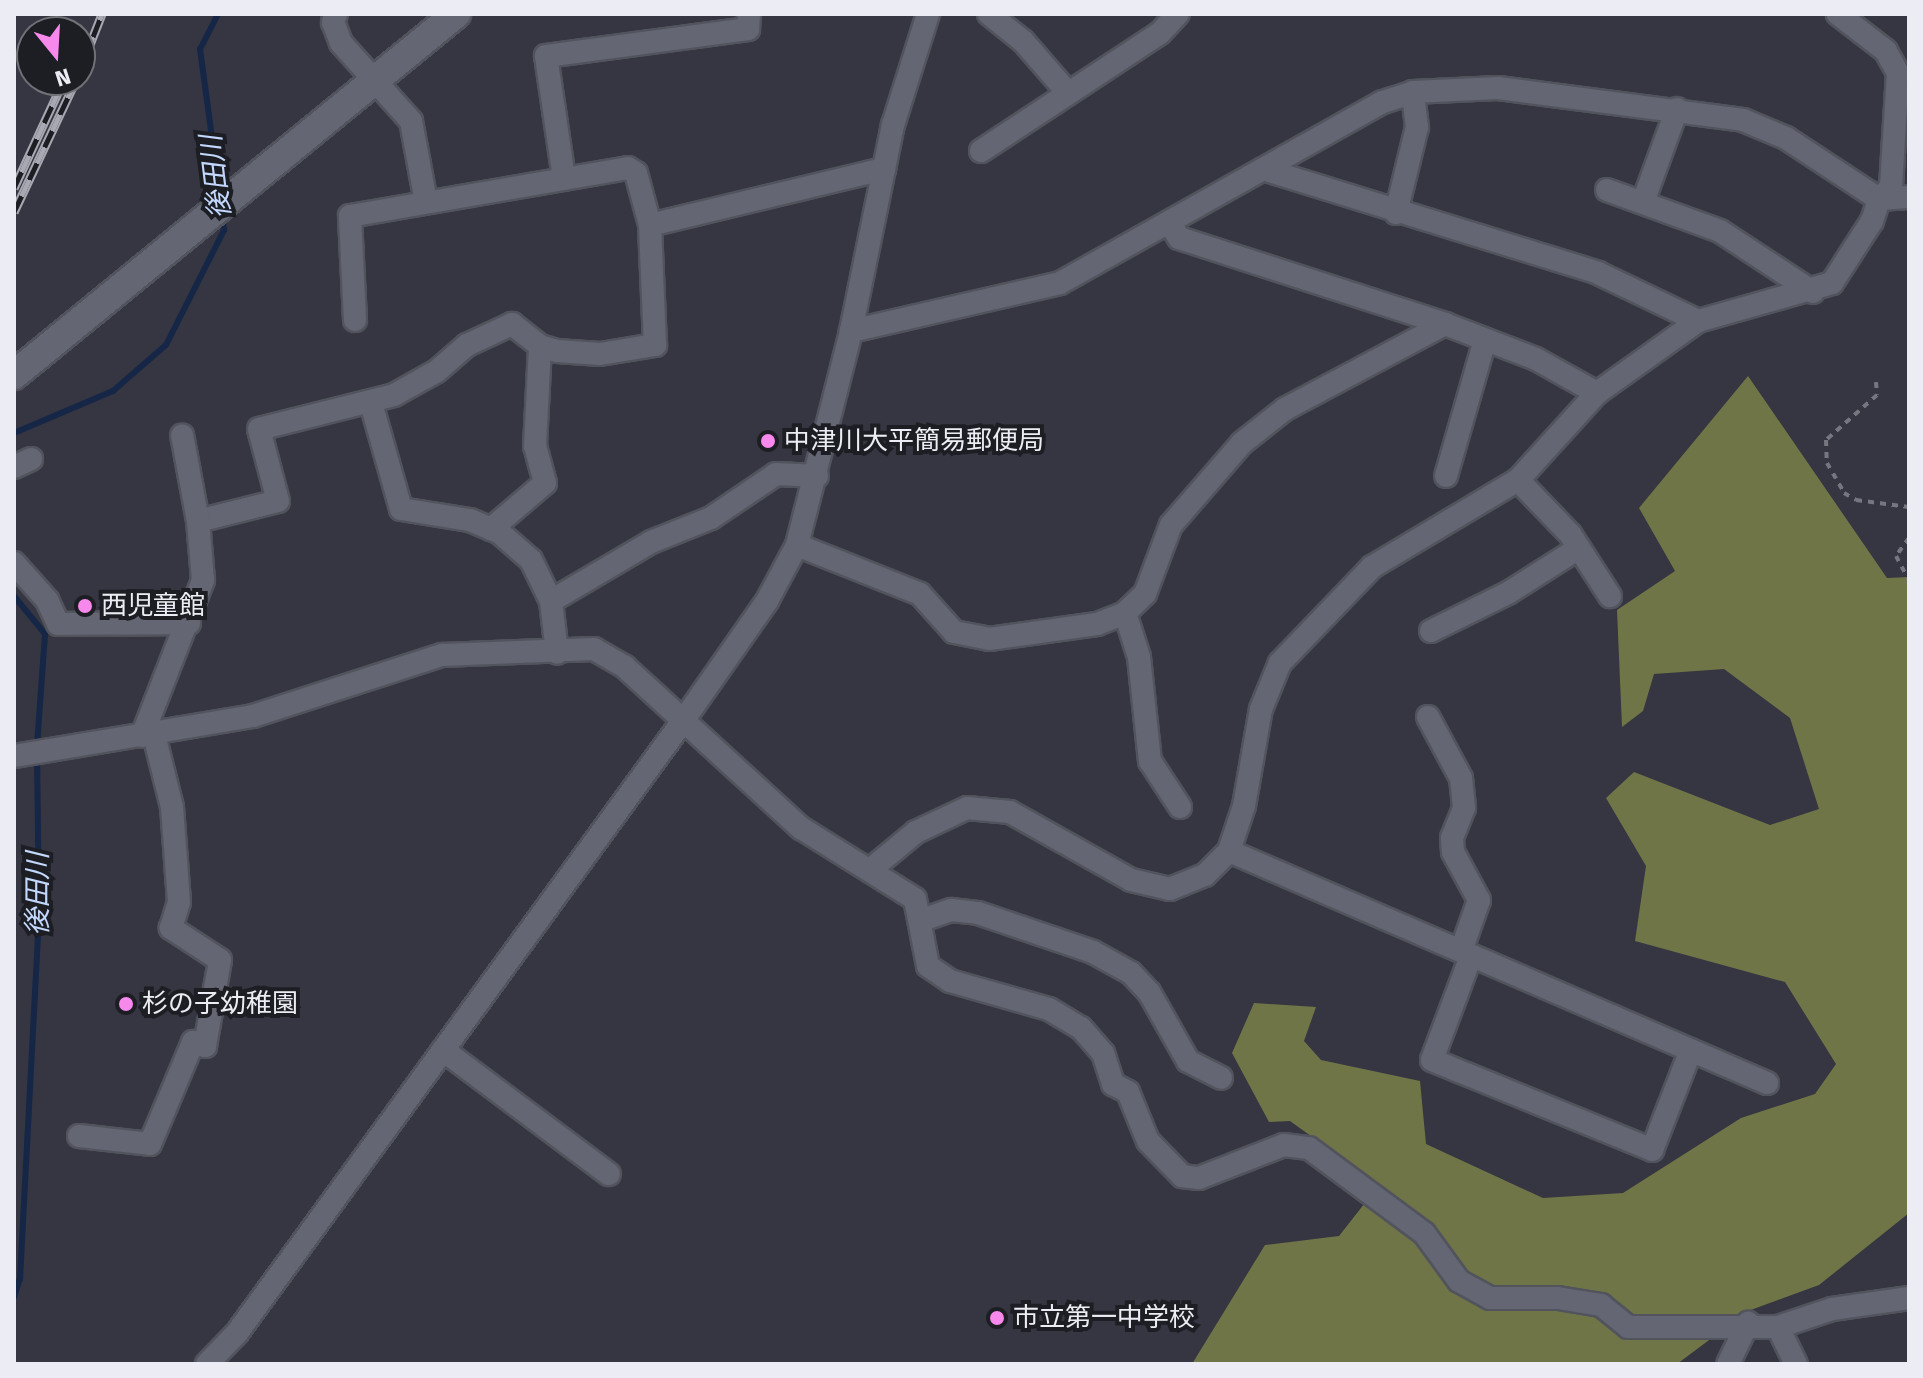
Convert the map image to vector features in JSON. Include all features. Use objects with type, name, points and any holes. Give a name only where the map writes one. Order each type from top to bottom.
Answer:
[{"type":"street","points":[[336,14],[333,22],[341,43],[376,77],[411,121],[426,202]]},
{"type":"street","points":[[14,375],[456,14]]},
{"type":"street","points":[[564,178],[546,56],[748,29],[749,14]]},
{"type":"street","points":[[909,14],[916,45]]},
{"type":"street","points":[[207,1364],[237,1333],[683,721],[767,601],[797,545],[817,476],[851,331],[884,169],[916,45],[928,14]]},
{"type":"street","points":[[989,14],[1023,41],[1068,93]]},
{"type":"street","points":[[981,151],[1160,33],[1178,14]]},
{"type":"street","points":[[870,870],[916,832],[967,808],[1010,812],[1131,880],[1170,889],[1205,875],[1229,851],[1244,806],[1261,709],[1280,663],[1372,567],[1518,480],[1597,393],[1698,321],[1813,292],[1832,283],[1872,221],[1879,199],[1891,187],[1898,73],[1886,51],[1838,14]]},
{"type":"street","points":[[851,331],[1060,283],[1383,102],[1413,92],[1498,88],[1743,120],[1786,138],[1879,199],[1909,197]]},
{"type":"street","points":[[1396,213],[1417,127],[1413,92]]},
{"type":"street","points":[[1643,202],[1677,109]]},
{"type":"street","points":[[198,521],[278,501],[259,429],[371,403],[427,377],[467,345],[512,324],[540,346],[600,354],[655,345],[650,225],[636,173],[628,168],[350,216],[355,320]]},
{"type":"street","points":[[650,225],[884,169]]},
{"type":"street","points":[[1263,169],[1396,213],[1598,273],[1698,321]]},
{"type":"street","points":[[1607,190],[1720,231],[1813,292]]},
{"type":"street","points":[[1169,222],[1179,238],[1445,324],[1536,359],[1597,393]]},
{"type":"street","points":[[797,545],[920,594],[954,632],[989,639],[1097,624],[1125,613],[1145,594],[1171,525],[1242,443],[1285,409],[1445,324]]},
{"type":"street","points":[[1446,476],[1485,340]]},
{"type":"street","points":[[491,529],[545,483],[535,446],[540,346]]},
{"type":"street","points":[[371,403],[401,509],[470,520],[491,529],[531,560],[551,601],[557,653]]},
{"type":"street","points":[[79,1136],[150,1144],[193,1042],[205,1046],[220,960],[171,928],[179,902],[172,807],[148,735],[203,580],[198,521],[182,435]]},
{"type":"street","points":[[551,601],[651,542],[711,518],[776,474],[817,476]]},
{"type":"street","points":[[1518,480],[1579,548],[1610,596]]},
{"type":"street","points":[[1431,631],[1508,593],[1579,548]]},
{"type":"street","points":[[14,563],[47,600],[58,624],[189,623]]},
{"type":"street","points":[[1125,613],[1139,657],[1150,761],[1180,807]]},
{"type":"street","points":[[20,755],[148,735],[291,705],[442,655],[557,653],[594,649],[625,667],[801,828],[915,899],[922,920],[928,966],[950,981],[1049,1009],[1095,1040],[1113,1084],[1128,1092],[1148,1141],[1182,1176],[1199,1178],[1272,1148],[1297,1144],[1424,1233],[1459,1281],[1490,1298],[1558,1298],[1601,1305],[1628,1327],[1665,1330],[1748,1323],[1778,1327],[1832,1309],[1909,1298]]},
{"type":"street","points":[[1428,717],[1461,778],[1464,808],[1452,838],[1453,852],[1479,900],[1466,954],[1432,1060],[1652,1150],[1691,1050]]},
{"type":"street","points":[[1229,851],[1767,1083]]},
{"type":"street","points":[[922,920],[951,910],[978,913],[1093,952],[1131,973],[1149,992],[1188,1061],[1221,1078]]},
{"type":"street","points":[[443,1050],[609,1174]]},
{"type":"street","points":[[1728,1364],[1748,1323]]},
{"type":"street","points":[[1778,1327],[1796,1364]]},
{"type":"path","points":[[1876,382],[1877,395],[1826,440],[1827,463],[1844,493],[1856,500],[1909,507]]},
{"type":"path","points":[[1909,538],[1896,556],[1909,580]]},
{"type":"green space","points":[[1748,376],[1887,578],[1909,577],[1909,1213],[1819,1285],[1748,1311],[1677,1364],[1192,1364],[1265,1245],[1339,1236],[1379,1185],[1290,1121],[1269,1122],[1232,1053],[1254,1003],[1316,1007],[1304,1041],[1321,1060],[1420,1081],[1426,1144],[1543,1198],[1623,1193],[1741,1118],[1815,1094],[1836,1064],[1785,982],[1635,941],[1646,866],[1606,798],[1634,772],[1770,825],[1819,809],[1790,718],[1724,669],[1654,674],[1643,711],[1622,727],[1617,610],[1675,571],[1639,508]]},
{"type":"waterway","name":"後田川","points":[[218,14],[200,49],[220,197]]},
{"type":"waterway","name":"後田川","points":[[14,433],[113,391],[166,345],[224,230],[222,216]]},
{"type":"waterway","name":"後田川","points":[[14,596],[45,634],[37,746]]},
{"type":"waterway","name":"後田川","points":[[14,1297],[20,1279],[39,914],[37,757]]},
{"type":"railway","points":[[96,29],[102,14]]},
{"type":"railway","points":[[14,188],[57,96]]},
{"type":"railway","points":[[14,212],[68,96]]},
{"type":"place","name":"中津川大平簡易郵便局","points":[[768,441]]},
{"type":"place","name":"西児童館","points":[[85,606]]},
{"type":"place","name":"杉の子幼稚園","points":[[126,1004]]},
{"type":"place","name":"市立第一中学校","points":[[997,1318]]}]
